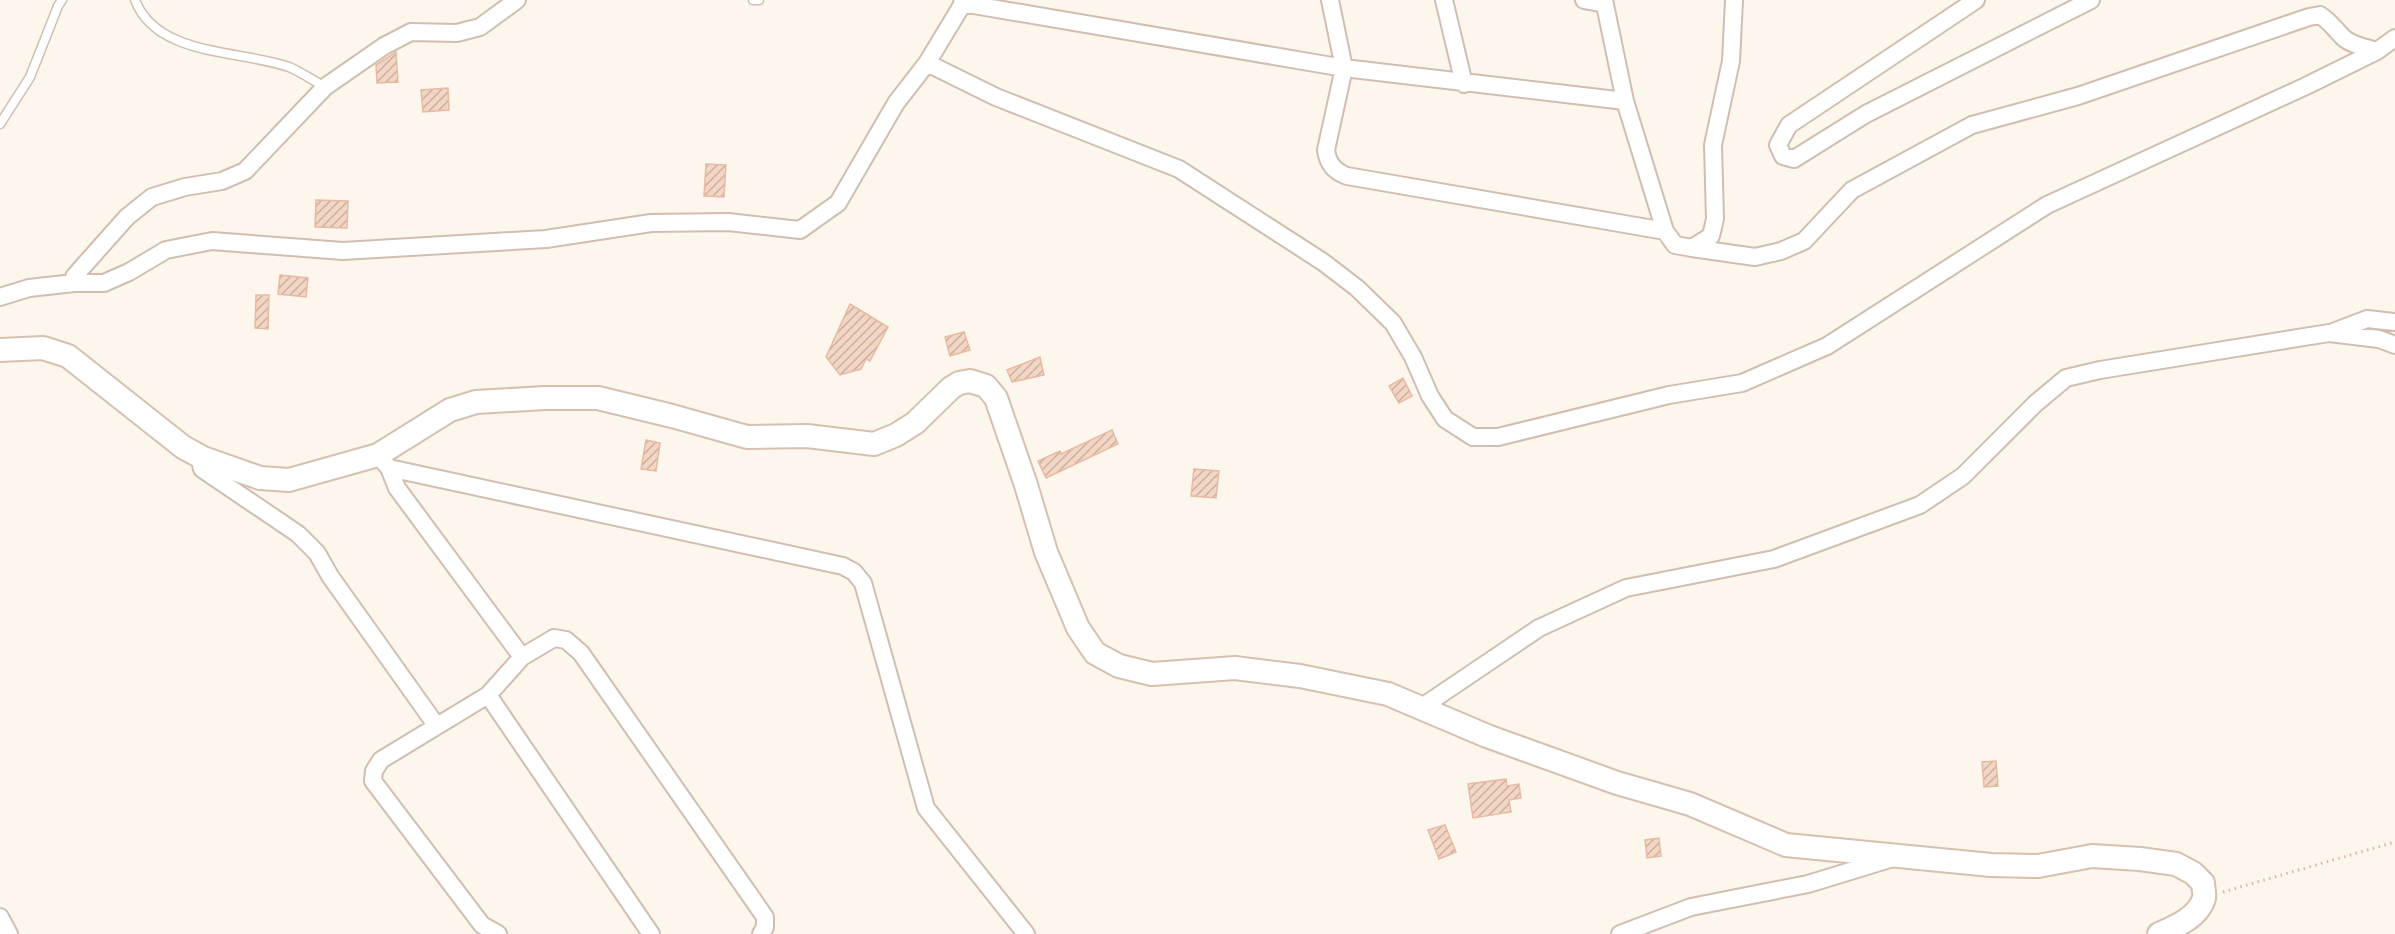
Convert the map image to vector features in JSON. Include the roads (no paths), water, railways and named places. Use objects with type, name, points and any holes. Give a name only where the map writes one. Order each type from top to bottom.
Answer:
[{"type":"main road","points":[[0,350],[43,348],[68,356],[183,447],[203,458],[260,478],[288,480],[384,461],[450,410],[476,402],[598,398],[747,437],[807,436],[874,444],[896,435],[915,423],[951,388],[970,381],[986,386],[996,398],[1046,552],[1078,628],[1095,652],[1119,666],[1152,674],[1236,668],[1290,675],[1388,694],[1496,740],[1617,783],[1690,804],[1786,845],[1991,865],[2038,866],[2092,856],[2176,864],[2193,873],[2203,883],[2204,898],[2196,911],[2180,925],[2159,934]]},
{"type":"street","points":[[74,283],[74,277],[127,217],[152,197],[185,187],[222,181],[245,171],[325,87],[384,46],[411,32],[457,33],[480,27],[517,0]]},
{"type":"street","points":[[1330,0],[1344,68],[1326,150],[1328,160],[1338,173],[1665,231]]},
{"type":"street","points":[[1444,0],[1464,84]]},
{"type":"street","points":[[1584,0],[1604,2],[1625,101],[1665,231],[1675,245],[1755,257],[1781,251],[1804,241],[1852,190],[1972,125],[2078,96],[2308,17],[2320,15],[2334,24],[2345,38],[2356,45],[2377,51]]},
{"type":"street","points":[[1692,248],[1711,236],[1715,219],[1713,144],[1731,61],[1734,0]]},
{"type":"street","points":[[1976,0],[1789,124],[1778,145],[1782,156],[1794,159],[1866,114],[2091,0]]},
{"type":"street","points":[[0,297],[29,288],[74,283],[104,283],[129,272],[166,250],[212,241],[343,251],[546,239],[651,223],[728,222],[800,230],[838,203],[896,103],[927,63],[964,2],[1344,68],[1464,84],[1625,101]]},
{"type":"street","points":[[927,63],[996,97],[1179,169],[1323,262],[1357,288],[1393,323],[1413,357],[1430,396],[1445,419],[1473,437],[1498,437],[1669,395],[1742,383],[1827,346],[2047,205],[2306,86],[2377,51],[2395,38]]},
{"type":"street","points":[[1422,707],[1539,628],[1626,588],[1774,559],[1920,505],[1963,476],[2036,402],[2066,378],[2100,370],[2329,333],[2367,319],[2395,322]]},
{"type":"street","points":[[2329,333],[2379,339],[2395,345]]},
{"type":"street","points":[[203,458],[202,469],[298,534],[317,553],[330,576],[436,725]]},
{"type":"street","points":[[384,461],[397,488],[522,657]]},
{"type":"street","points":[[384,461],[843,566],[854,572],[863,583],[926,808],[1026,934]]},
{"type":"street","points":[[498,934],[482,925],[374,781],[374,771],[381,760],[488,694],[522,657],[554,638],[566,640],[581,653],[765,917],[765,927],[761,934]]},
{"type":"street","points":[[488,694],[651,934]]},
{"type":"street","points":[[1620,934],[1691,907],[1808,884],[1900,856]]},
{"type":"street","points":[[0,917],[9,934]]},
{"type":"lane","points":[[0,124],[30,77],[62,0]]},
{"type":"lane","points":[[135,0],[138,8],[160,32],[185,44],[289,67],[325,87]]},
{"type":"lane","points":[[753,0],[759,0]]}]
